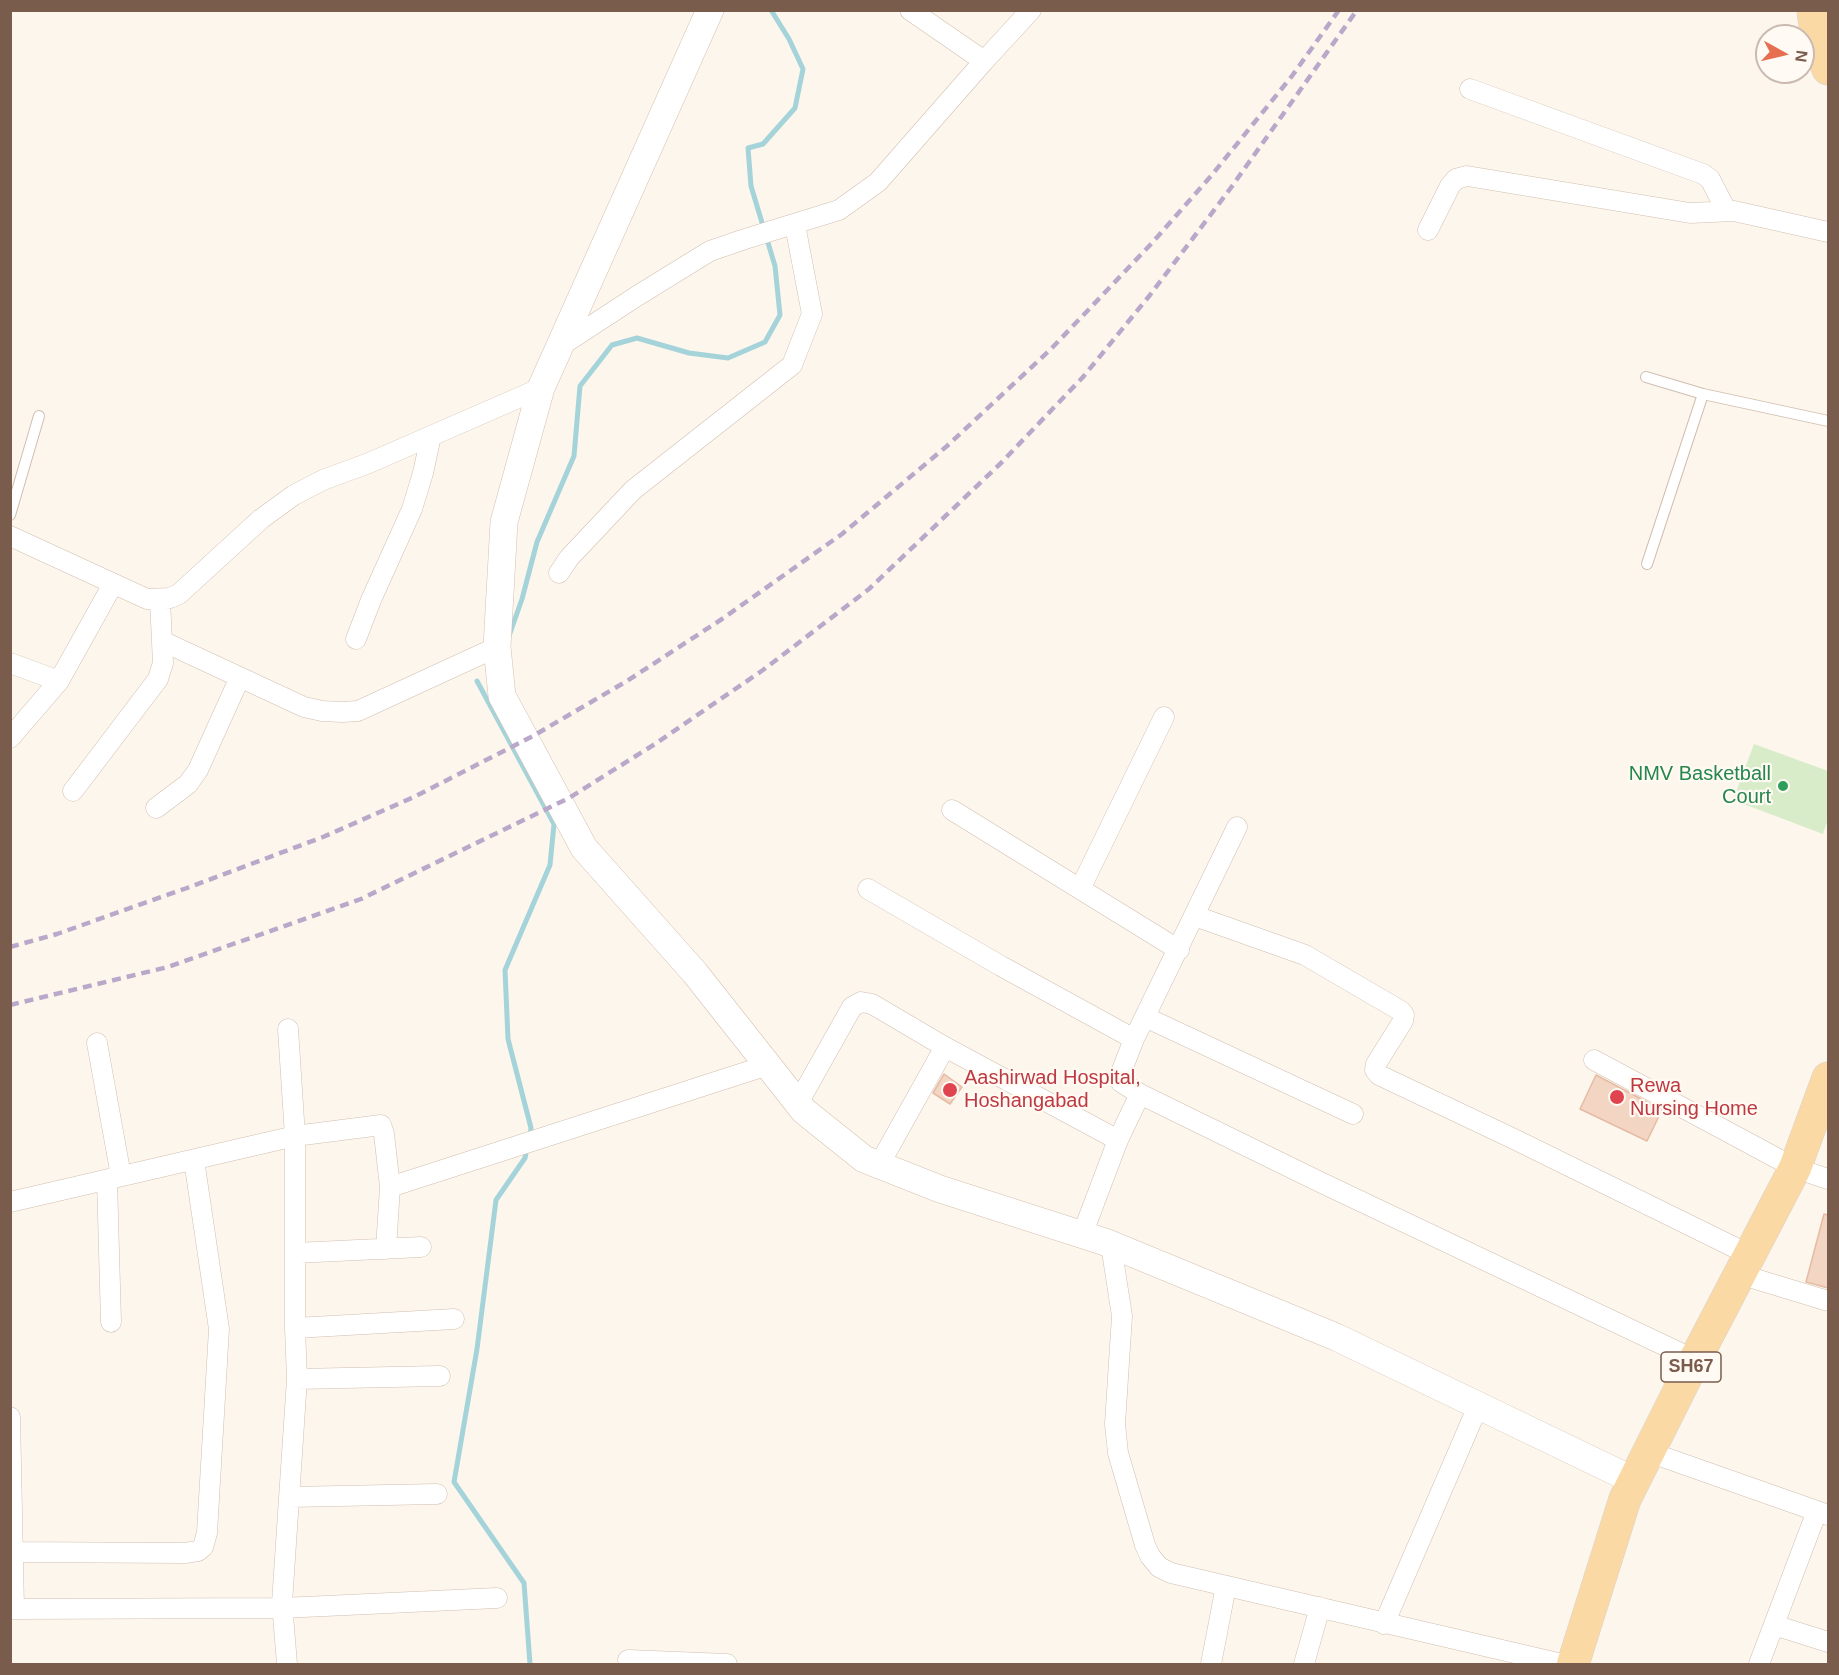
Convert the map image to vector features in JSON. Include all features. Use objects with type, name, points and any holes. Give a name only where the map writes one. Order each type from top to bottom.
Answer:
[{"type":"main road","points":[[1813,10],[1817,44],[1828,69]]},
{"type":"main road","name":"SH67","points":[[1573,1665],[1625,1499],[1795,1168],[1828,1078]]},
{"type":"street","points":[[710,10],[541,388],[504,522],[497,646],[502,696],[584,848],[695,973],[804,1111],[864,1159],[940,1189],[1111,1245],[1336,1337],[1635,1481]]},
{"type":"street","points":[[910,10],[984,61]]},
{"type":"street","points":[[560,347],[710,251],[839,210],[878,182],[1031,10]]},
{"type":"street","points":[[1470,89],[1703,174],[1710,179],[1726,210]]},
{"type":"street","points":[[1428,230],[1450,186],[1456,179],[1467,176],[1690,213],[1726,210],[1828,232]]},
{"type":"street","points":[[559,573],[569,558],[633,490],[792,365],[812,314],[788,226]]},
{"type":"street","points":[[10,536],[147,599],[170,598],[179,594],[261,519],[294,495],[322,480],[369,463],[541,388]]},
{"type":"street","points":[[356,639],[412,509],[431,436]]},
{"type":"street","points":[[10,738],[59,681],[113,584]]},
{"type":"street","points":[[73,791],[158,679],[163,663],[160,600]]},
{"type":"street","points":[[162,641],[304,707],[322,711],[358,711],[497,646]]},
{"type":"street","points":[[10,663],[59,681]]},
{"type":"street","points":[[156,808],[188,784],[198,770],[240,677]]},
{"type":"street","points":[[1080,889],[1164,717]]},
{"type":"street","points":[[952,810],[1179,950]]},
{"type":"street","points":[[1237,828],[1134,1040],[1120,1075],[1121,1082],[1140,1094],[1320,1182],[1695,1360]]},
{"type":"street","points":[[868,889],[1134,1040]]},
{"type":"street","points":[[1195,916],[1305,955],[1401,1011],[1404,1015],[1402,1021],[1376,1064],[1375,1070],[1379,1075],[1514,1139],[1744,1264],[1828,1301]]},
{"type":"street","points":[[798,1103],[852,1007],[861,1002],[872,1004],[945,1047],[1118,1140]]},
{"type":"street","points":[[1145,1017],[1353,1114]]},
{"type":"street","points":[[287,1665],[282,1608],[297,1379],[295,1136],[288,1029]]},
{"type":"street","points":[[97,1043],[114,1178],[111,1322]]},
{"type":"street","points":[[879,1165],[945,1047]]},
{"type":"street","points":[[1594,1060],[1795,1168],[1828,1179]]},
{"type":"street","points":[[390,1186],[768,1065]]},
{"type":"street","points":[[1082,1235],[1118,1140],[1140,1094]]},
{"type":"street","points":[[10,1202],[295,1136],[381,1125],[390,1186],[386,1249]]},
{"type":"street","points":[[12,1552],[186,1553],[198,1551],[203,1547],[207,1533],[219,1329],[194,1160]]},
{"type":"street","points":[[1111,1245],[1122,1316],[1115,1424],[1118,1453],[1145,1545],[1159,1567],[1171,1573],[1562,1665]]},
{"type":"street","points":[[295,1253],[421,1247]]},
{"type":"street","points":[[295,1328],[454,1319]]},
{"type":"street","points":[[297,1379],[440,1376]]},
{"type":"street","points":[[1384,1624],[1478,1406]]},
{"type":"street","points":[[10,1418],[12,1609],[282,1608],[497,1598]]},
{"type":"street","points":[[1649,1452],[1823,1513],[1759,1665]]},
{"type":"street","points":[[289,1497],[437,1494]]},
{"type":"street","points":[[1211,1665],[1227,1586]]},
{"type":"street","points":[[1304,1665],[1320,1607]]},
{"type":"street","points":[[1774,1625],[1828,1642]]},
{"type":"street","points":[[628,1660],[727,1665]]},
{"type":"lane","points":[[1646,376],[1703,394],[1828,421]]},
{"type":"lane","points":[[1647,564],[1703,394]]},
{"type":"lane","points":[[10,515],[39,416]]},
{"type":"green space","name":"NMV Basketball Court","points":[[1754,744],[1828,771],[1828,819],[1823,834],[1733,800]]},
{"type":"building","points":[[944,1074],[962,1087],[950,1104],[933,1093]]},
{"type":"building","points":[[1596,1075],[1662,1110],[1647,1141],[1580,1109]]},
{"type":"building","points":[[1824,1214],[1828,1215],[1828,1288],[1806,1282]]},
{"type":"waterway","points":[[509,636],[522,599],[537,542],[574,456],[580,386],[612,345],[637,338],[689,353],[728,358],[765,342],[780,315],[775,266],[751,186],[748,148],[763,144],[795,108],[803,69],[789,39],[771,10]]},
{"type":"waterway","points":[[477,681],[554,824],[550,865],[505,970],[508,1039],[531,1128],[530,1136]]},
{"type":"waterway","points":[[527,1148],[525,1158],[496,1200],[477,1349],[454,1482],[524,1583],[530,1664]]},
{"type":"railway","points":[[10,947],[57,934],[187,888],[323,837],[414,797],[533,736],[627,681],[722,619],[842,534],[947,446],[1051,349],[1153,242],[1211,176],[1292,76],[1339,10]]},
{"type":"railway","points":[[10,1005],[168,967],[361,899],[569,798],[655,744],[763,670],[869,589],[1001,463],[1083,377],[1150,295],[1230,189],[1357,10]]},
{"type":"place","name":"NMV Basketball Court","points":[[1783,786]]},
{"type":"place","name":"Aashirwad Hospital, Hoshangabad","points":[[950,1090]]},
{"type":"place","name":"Rewa Nursing Home","points":[[1617,1097]]}]
